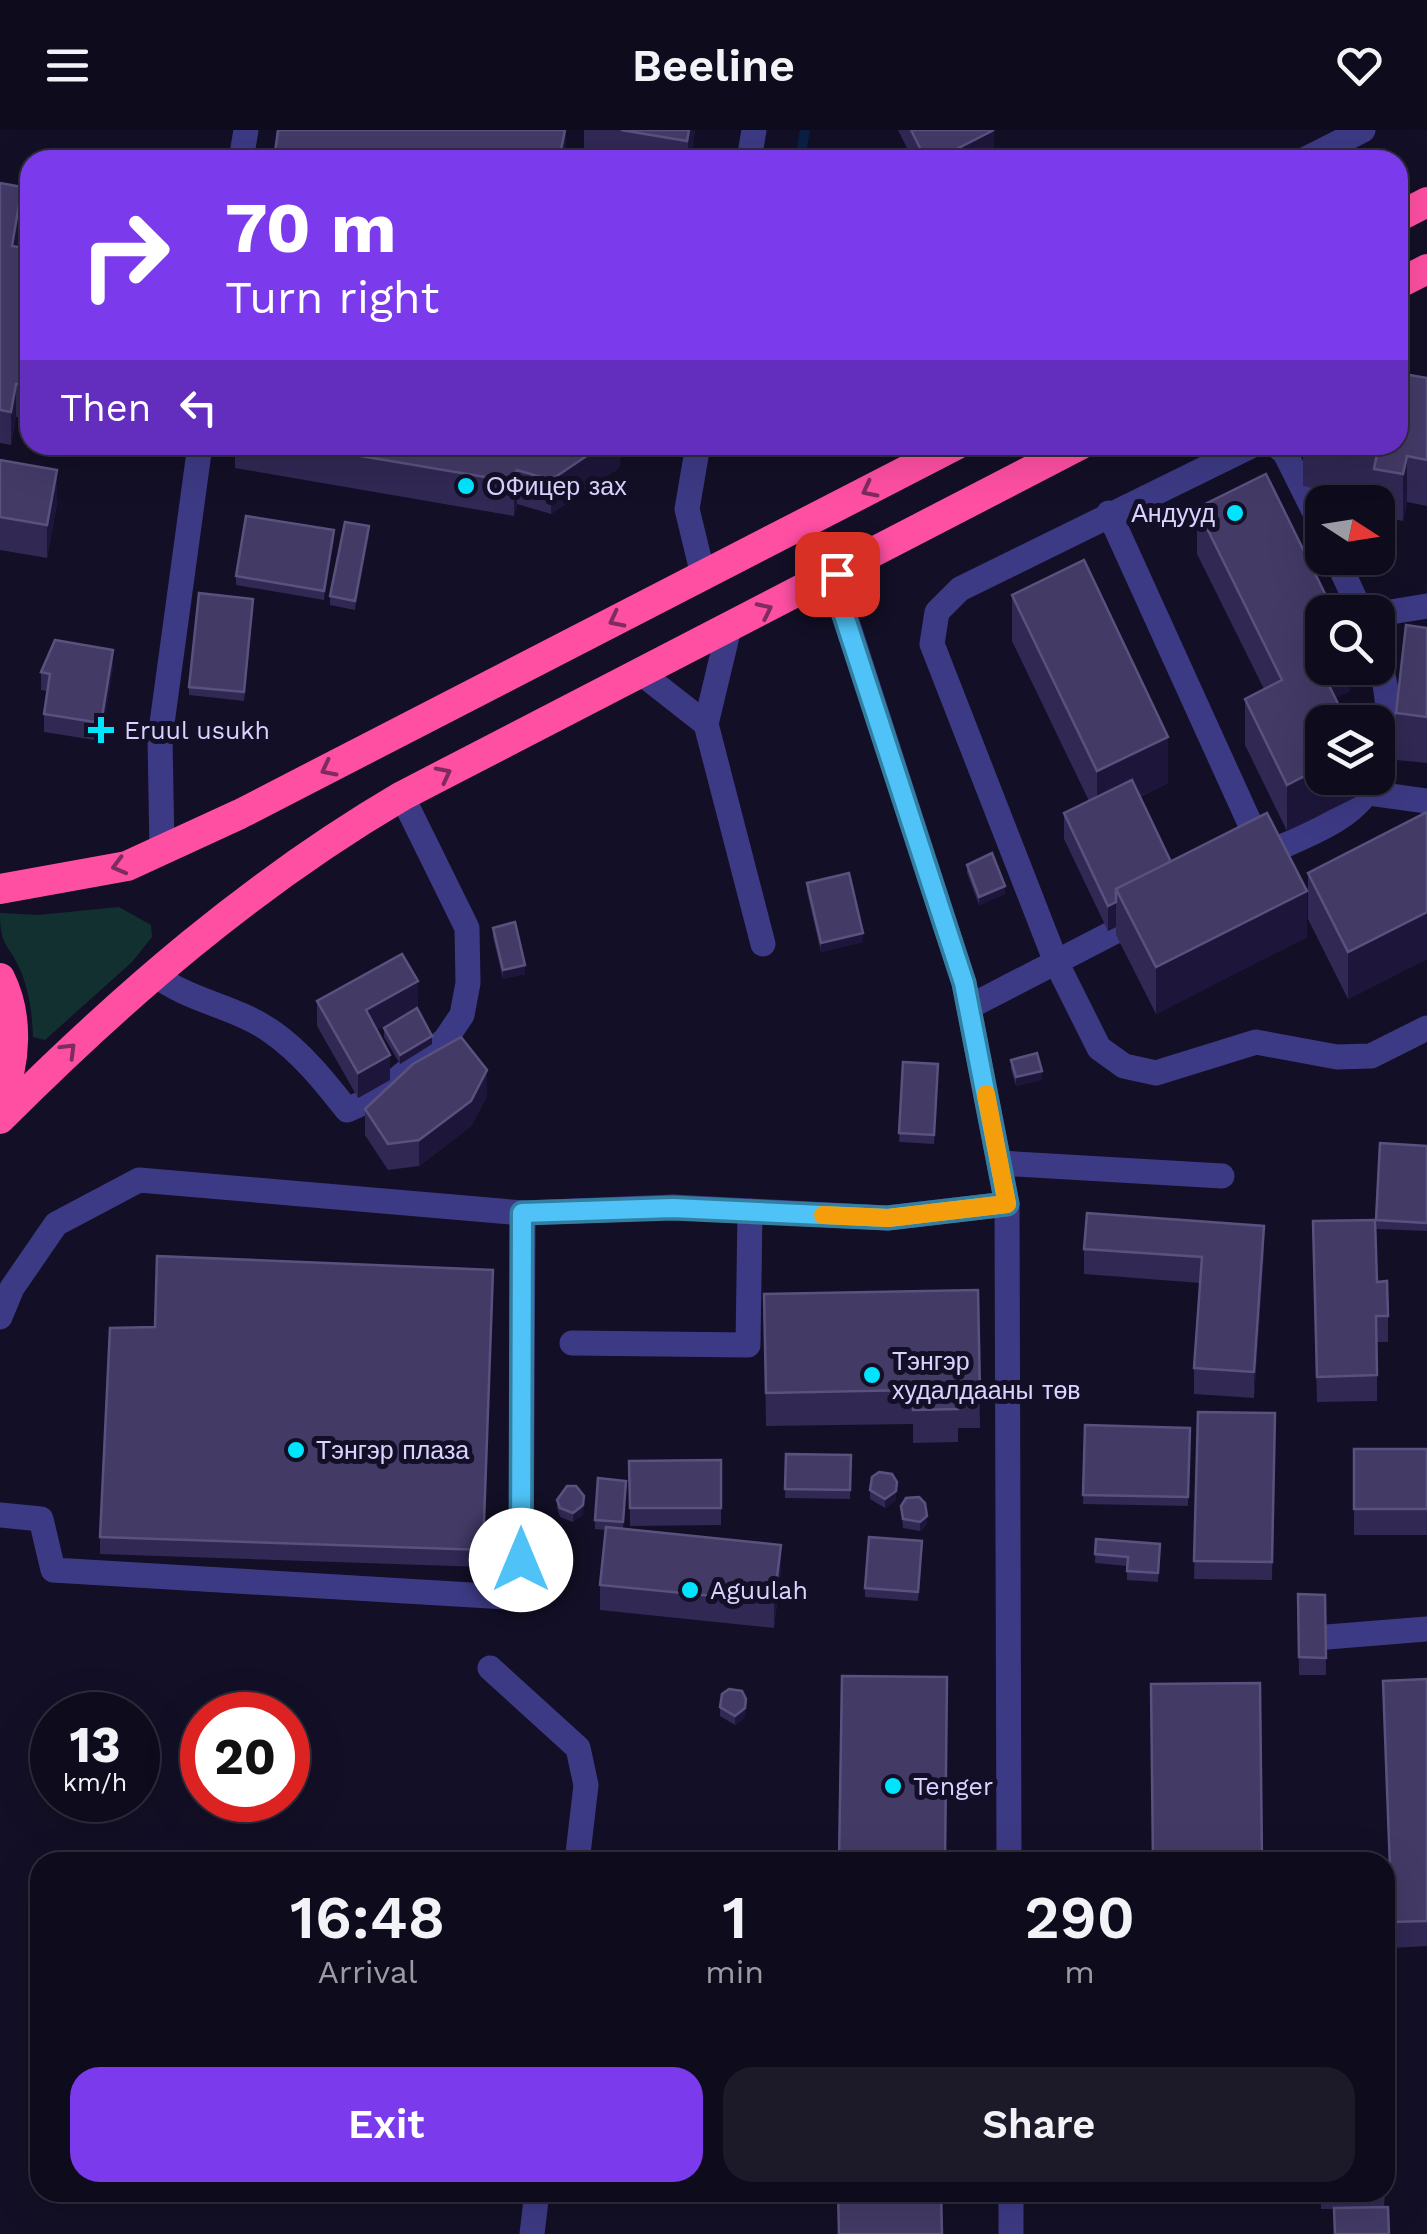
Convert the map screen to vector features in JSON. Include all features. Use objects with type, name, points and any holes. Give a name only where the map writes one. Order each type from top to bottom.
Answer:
[{"type":"highway","points":[[0,889],[127,866],[240,814],[937,455]]},
{"type":"highway","points":[[0,1119],[84,1036],[214,921],[329,839],[402,796],[1061,455]]},
{"type":"highway","points":[[0,978],[14,1034],[8,1080],[0,1100]]},
{"type":"street","points":[[1324,150],[1363,130]]},
{"type":"street","points":[[162,850],[160,738],[199,455]]},
{"type":"street","points":[[696,455],[687,509],[703,575]]},
{"type":"street","points":[[1231,455],[960,590],[937,612],[932,627],[932,644],[949,694],[1056,962],[1099,1048],[1124,1066],[1156,1073],[1256,1042],[1337,1057],[1371,1056],[1427,1028]]},
{"type":"street","points":[[1286,455],[1305,493]]},
{"type":"street","points":[[1109,513],[1264,854]]},
{"type":"street","points":[[837,574],[840,603],[969,1007],[1007,1204],[1009,1852]]},
{"type":"street","points":[[1395,611],[1427,606]]},
{"type":"street","points":[[729,628],[706,724],[763,944]]},
{"type":"street","points":[[641,673],[706,724]]},
{"type":"street","points":[[1395,789],[1427,801]]},
{"type":"street","points":[[1230,871],[1345,816],[1362,795]]},
{"type":"street","points":[[154,974],[179,993],[270,1030],[324,1080],[347,1110],[374,1098],[445,1040],[462,1014],[468,983],[467,928],[402,796]]},
{"type":"street","points":[[969,1007],[1165,906]]},
{"type":"street","points":[[999,1163],[1222,1176]]},
{"type":"street","points":[[0,1317],[12,1288],[56,1224],[139,1180],[522,1213],[673,1208],[888,1218],[1007,1204]]},
{"type":"street","points":[[572,1343],[748,1345],[750,1211]]},
{"type":"street","points":[[0,1515],[41,1519],[52,1570],[521,1598],[522,1213]]},
{"type":"street","points":[[1327,1636],[1427,1629]]},
{"type":"street","points":[[490,1668],[578,1748],[586,1785],[578,1852]]},
{"type":"street","points":[[532,2234],[536,2202]]},
{"type":"street","points":[[1010,2202],[1011,2234]]},
{"type":"green space","points":[[119,907],[151,925],[152,937],[132,962],[45,1040],[33,1037],[27,988],[4,940],[0,913],[38,915]]},
{"type":"building","points":[[278,130],[565,130],[561,150],[275,150]]},
{"type":"building","points":[[621,130],[689,130],[687,141]]},
{"type":"building","points":[[911,130],[994,130],[955,150],[921,150]]},
{"type":"building","points":[[0,183],[20,187],[12,246],[20,247],[20,385],[16,384],[11,412],[0,410]]},
{"type":"building","points":[[1408,375],[1427,378],[1427,460],[1407,456],[1403,474],[1374,469],[1377,455],[1408,455]]},
{"type":"building","points":[[355,455],[588,455],[551,480],[517,470],[514,482]]},
{"type":"building","points":[[0,460],[57,470],[47,525],[0,517]]},
{"type":"building","points":[[1266,474],[1305,553],[1305,575],[1316,575],[1326,595],[1305,595],[1305,685],[1329,685],[1339,705],[1305,705],[1305,776],[1287,785],[1245,699],[1282,680],[1197,508]]},
{"type":"building","points":[[246,516],[334,530],[324,591],[236,576]]},
{"type":"building","points":[[345,522],[369,526],[355,601],[330,596]]},
{"type":"building","points":[[1084,560],[1168,737],[1097,771],[1012,595]]},
{"type":"building","points":[[199,593],[253,599],[244,692],[189,687]]},
{"type":"building","points":[[1406,625],[1427,628],[1427,717],[1396,713]]},
{"type":"building","points":[[55,640],[113,650],[101,723],[44,714],[50,674],[41,672]]},
{"type":"building","points":[[1132,780],[1171,862],[1116,889],[1116,902],[1108,906],[1064,813]]},
{"type":"building","points":[[1427,812],[1427,912],[1348,952],[1308,873]]},
{"type":"building","points":[[1267,813],[1307,891],[1156,967],[1116,889]]},
{"type":"building","points":[[992,853],[1005,886],[979,897],[967,865]]},
{"type":"building","points":[[849,873],[863,933],[821,943],[807,883]]},
{"type":"building","points":[[515,922],[525,965],[503,970],[493,928]]},
{"type":"building","points":[[402,954],[418,981],[366,1010],[390,1055],[358,1073],[317,1001]]},
{"type":"building","points":[[417,1008],[432,1036],[400,1055],[384,1028]]},
{"type":"building","points":[[461,1037],[487,1070],[471,1101],[419,1140],[388,1144],[365,1109],[413,1064]]},
{"type":"building","points":[[1037,1053],[1042,1071],[1016,1077],[1011,1060]]},
{"type":"building","points":[[903,1062],[938,1064],[934,1135],[899,1133]]},
{"type":"building","points":[[1380,1143],[1427,1146],[1427,1223],[1376,1220]]},
{"type":"building","points":[[1087,1213],[1264,1226],[1254,1372],[1194,1368],[1202,1257],[1084,1249]]},
{"type":"building","points":[[1375,1220],[1377,1282],[1387,1281],[1388,1316],[1376,1316],[1377,1375],[1317,1377],[1313,1221]]},
{"type":"building","name":"Тэнгэр плаза","points":[[157,1256],[493,1270],[483,1550],[100,1537],[110,1328],[155,1327]]},
{"type":"building","name":"Тэнгэр худалдааны төв","points":[[978,1290],[980,1394],[958,1395],[958,1409],[913,1410],[913,1390],[766,1393],[764,1294]]},
{"type":"building","points":[[1198,1412],[1275,1413],[1272,1562],[1194,1561]]},
{"type":"building","points":[[1085,1425],[1190,1428],[1188,1497],[1083,1495]]},
{"type":"building","points":[[1354,1449],[1427,1449],[1427,1509],[1354,1509]]},
{"type":"building","points":[[786,1454],[851,1455],[850,1490],[785,1489]]},
{"type":"building","points":[[721,1460],[721,1508],[630,1508],[629,1461]]},
{"type":"building","points":[[879,1472],[892,1474],[897,1482],[896,1491],[885,1499],[870,1490],[872,1477]]},
{"type":"building","points":[[598,1478],[626,1481],[623,1522],[595,1520]]},
{"type":"building","points":[[567,1486],[576,1486],[584,1496],[583,1505],[573,1513],[560,1508],[557,1500]]},
{"type":"building","points":[[919,1497],[925,1503],[927,1516],[920,1522],[903,1519],[901,1506],[906,1498]]},
{"type":"building","points":[[606,1527],[781,1545],[774,1602],[600,1585]]},
{"type":"building","points":[[869,1537],[922,1541],[918,1592],[865,1588]]},
{"type":"building","points":[[1096,1539],[1160,1544],[1158,1573],[1127,1571],[1128,1557],[1095,1554]]},
{"type":"building","points":[[1298,1594],[1325,1595],[1326,1658],[1299,1657]]},
{"type":"building","name":"Tenger","points":[[842,1676],[947,1677],[945,1852],[839,1852]]},
{"type":"building","points":[[1427,1679],[1427,1921],[1395,1922],[1395,1852],[1389,1852],[1383,1681]]},
{"type":"building","points":[[1260,1683],[1262,1852],[1153,1852],[1151,1684]]},
{"type":"building","points":[[729,1689],[742,1691],[746,1699],[745,1708],[735,1716],[720,1707],[722,1694]]},
{"type":"building","points":[[838,2202],[941,2202],[942,2234],[839,2234]]},
{"type":"building","points":[[1388,2207],[1389,2234],[1335,2234],[1334,2208]]},
{"type":"waterway","points":[[802,150],[805,130]]},
{"type":"slow traffic","points":[[823,1215],[888,1218],[1007,1204],[986,1094]]},
{"type":"place","name":"ОФицер зах","points":[[466,486]]},
{"type":"place","name":"Андууд","points":[[1235,513]]},
{"type":"place","name":"Eruul usukh","points":[[101,730]]},
{"type":"place","name":"Тэнгэр худалдааны төв","points":[[872,1375]]},
{"type":"place","name":"Тэнгэр плаза","points":[[296,1450]]},
{"type":"place","name":"Aguulah","points":[[690,1590]]},
{"type":"place","name":"Tenger","points":[[893,1786]]},
{"type":"route","points":[[521,1560],[522,1213],[673,1208],[888,1218],[1007,1204],[964,983],[840,603],[837,574]]}]
